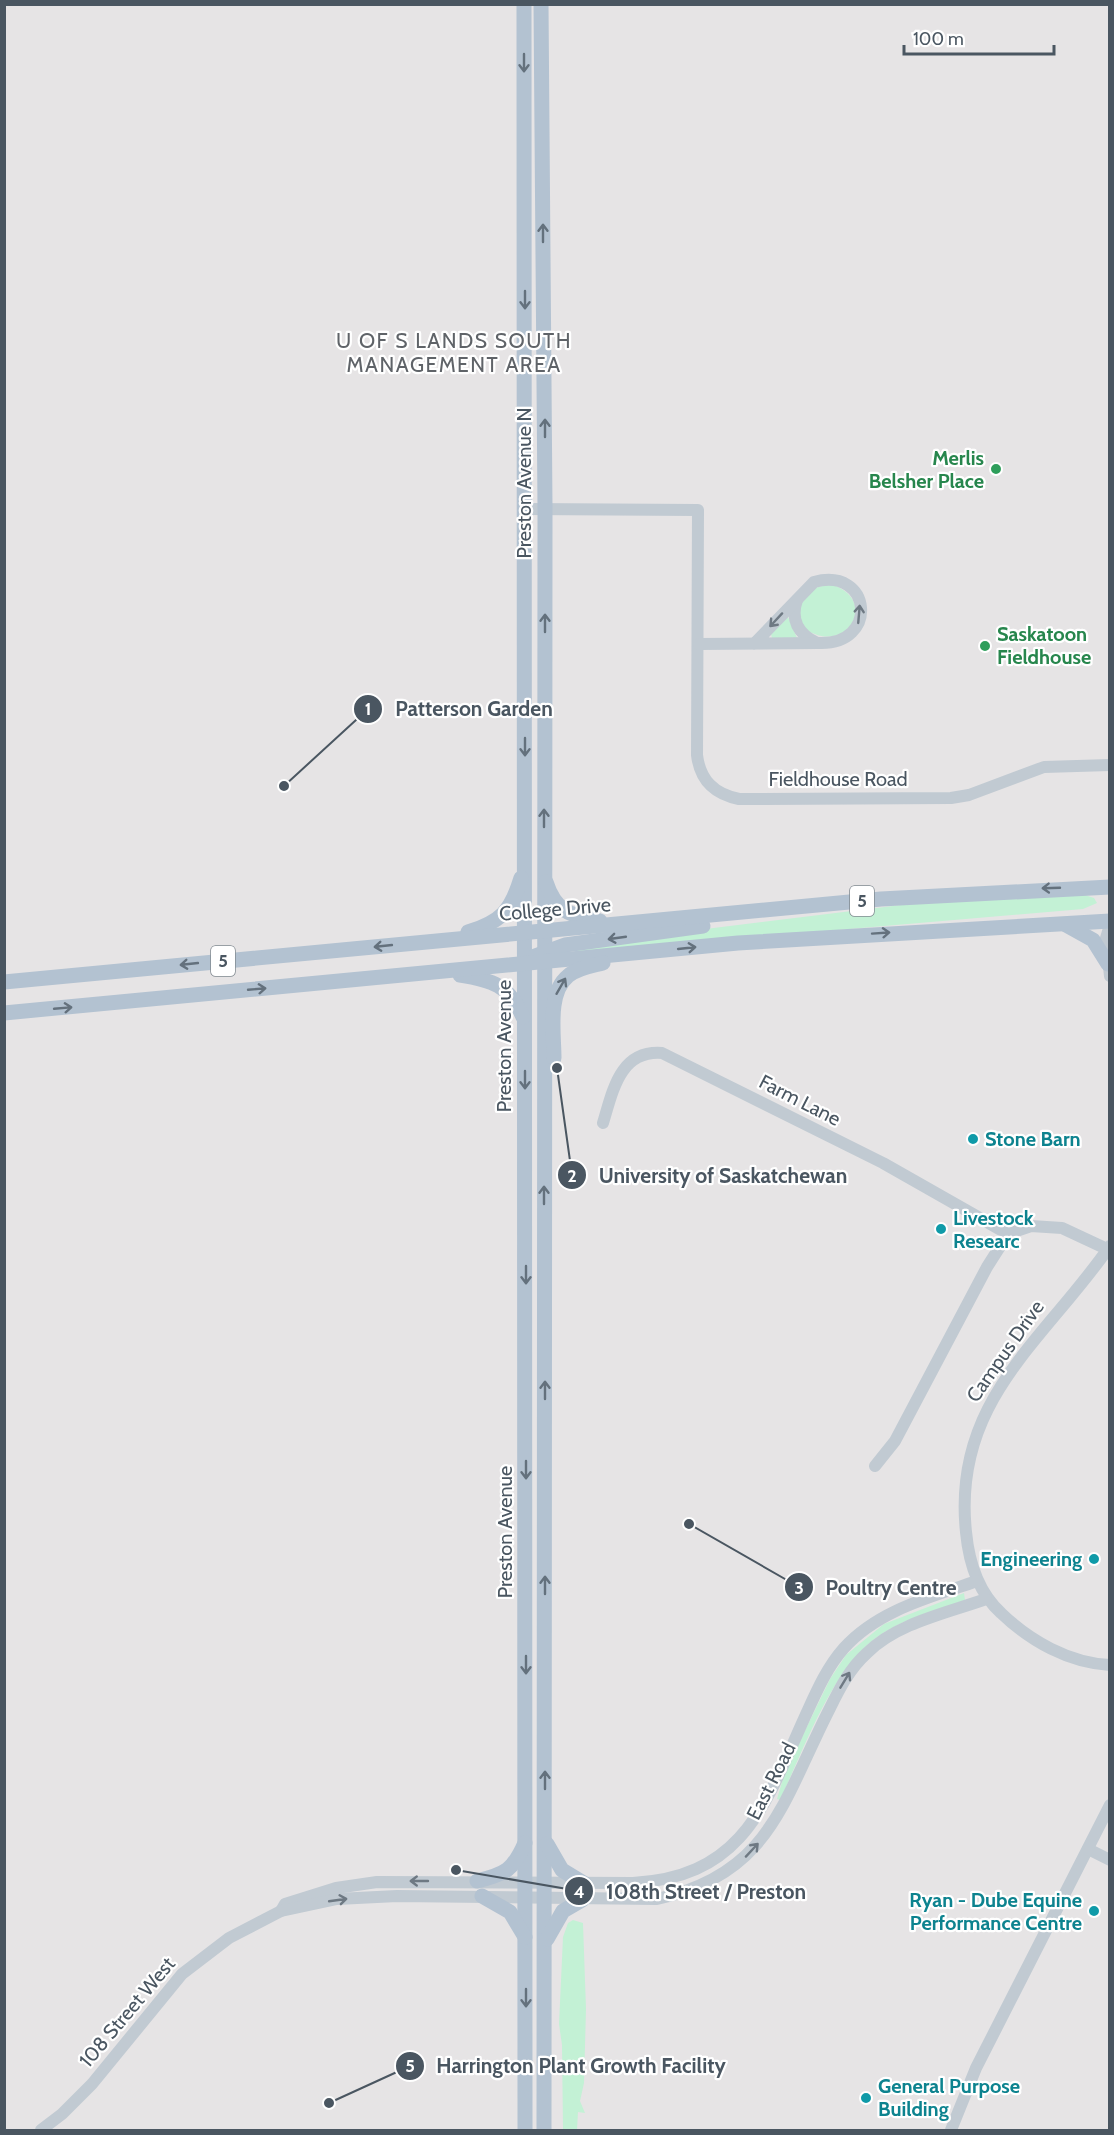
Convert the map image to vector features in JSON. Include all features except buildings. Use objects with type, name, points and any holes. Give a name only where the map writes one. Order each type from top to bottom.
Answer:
[{"type":"main road","name":"Preston Avenue N","points":[[524,4],[526,940]]},
{"type":"main road","name":"Preston Avenue N","points":[[541,4],[545,508],[543,956]]},
{"type":"main road","points":[[441,940],[482,928],[509,909],[525,864]]},
{"type":"main road","points":[[544,877],[549,894],[561,909],[572,915],[614,925]]},
{"type":"main road","name":"College Drive","points":[[4,982],[441,940],[526,940],[544,931],[924,895],[1110,887]]},
{"type":"main road","points":[[525,963],[565,945],[895,902],[924,895]]},
{"type":"main road","name":"5","points":[[543,956],[628,954],[761,942],[1110,921]]},
{"type":"main road","points":[[1060,923],[1088,935],[1098,945],[1109,970]]},
{"type":"main road","points":[[358,979],[438,964],[513,954],[526,940]]},
{"type":"main road","name":"Preston Avenue","points":[[525,2130],[526,940]]},
{"type":"main road","points":[[544,1168],[554,1085],[554,1011],[559,986],[573,973],[628,954]]},
{"type":"main road","name":"Preston Avenue","points":[[543,956],[544,2130]]},
{"type":"main road","name":"5","points":[[4,1013],[525,963]]},
{"type":"main road","points":[[440,971],[481,978],[506,990],[516,1000],[525,1021]]},
{"type":"main road","points":[[545,1838],[562,1870],[585,1884]]},
{"type":"main road","points":[[526,1840],[510,1869],[480,1888],[510,1912],[526,1939]]},
{"type":"main road","points":[[545,1945],[558,1917],[572,1904],[582,1900]]},
{"type":"street","name":"Fieldhouse Road","points":[[525,509],[698,510],[698,763],[708,784],[729,797],[951,798],[969,795],[1044,767],[1110,765]]},
{"type":"street","points":[[699,644],[754,644],[818,644],[840,642],[855,631],[861,616],[859,598],[850,586],[836,580],[814,582],[754,644]]},
{"type":"street","points":[[798,596],[794,609],[795,622],[803,634],[818,644]]},
{"type":"street","points":[[1109,970],[1106,938],[1110,926]]},
{"type":"street","name":"Farm Lane","points":[[603,1123],[624,1068],[640,1056],[662,1053],[674,1057],[883,1164],[1008,1234]]},
{"type":"street","points":[[875,1466],[895,1441],[987,1267],[1008,1234],[1031,1226],[1062,1228],[1108,1247]]},
{"type":"street","name":"Campus Drive","points":[[1108,1247],[1000,1387],[981,1421],[968,1462],[965,1508],[969,1551],[977,1581],[987,1599],[1025,1634],[1046,1646],[1084,1662],[1110,1665]]},
{"type":"street","name":"East Road","points":[[545,1883],[633,1883],[666,1879],[696,1868],[729,1849],[743,1836],[761,1810],[822,1679],[845,1647],[866,1628],[888,1614],[977,1581]]},
{"type":"street","name":"East Road","points":[[545,1899],[657,1899],[703,1886],[733,1869],[760,1842],[775,1821],[846,1678],[865,1654],[882,1640],[903,1629],[987,1599]]},
{"type":"street","points":[[951,2130],[976,2068],[1110,1805]]},
{"type":"street","points":[[1088,1849],[1110,1860]]},
{"type":"street","name":"108 Street West","points":[[526,1891],[545,1883]]},
{"type":"street","name":"108 Street West","points":[[41,2130],[62,2114],[92,2084],[182,1974],[229,1938],[281,1911],[285,1904],[358,1884],[526,1891],[545,1899]]},
{"type":"shaded area","points":[[5,5],[1109,5],[1109,2130],[5,2130]]},
{"type":"green space","points":[[830,584],[845,592],[854,602],[855,613],[852,624],[843,632],[831,636],[817,635],[801,626],[799,606],[815,588]]},
{"type":"green space","points":[[788,617],[797,638],[772,638],[771,634]]},
{"type":"green space","points":[[1082,894],[1094,898],[1097,903],[1083,909],[592,951],[576,951],[568,946],[909,904]]},
{"type":"green space","points":[[964,1593],[965,1600],[903,1622],[883,1633],[865,1647],[835,1685],[810,1732],[780,1800],[777,1799],[785,1772],[830,1679],[846,1655],[884,1624]]},
{"type":"green space","points":[[573,1920],[583,1923],[586,2009],[584,2083],[580,2101],[585,2113],[578,2112],[577,2130],[563,2130],[562,2045],[559,2024],[563,1937],[568,1923]]},
{"type":"place","name":"Merlis Belsher Place","points":[[996,469]]},
{"type":"place","name":"Saskatoon Fieldhouse","points":[[985,646]]},
{"type":"place","name":"Patterson Garden","points":[[284,786]]},
{"type":"place","name":"University of Saskatchewan","points":[[557,1068]]},
{"type":"place","name":"Stone Barn","points":[[973,1139]]},
{"type":"place","name":"Livestock Researc","points":[[941,1229]]},
{"type":"place","name":"Poultry Centre","points":[[689,1524]]},
{"type":"place","name":"Engineering","points":[[1094,1559]]},
{"type":"place","name":"108th Street / Preston","points":[[456,1870]]},
{"type":"place","name":"Ryan - Dube Equine Performance Centre","points":[[1094,1911]]},
{"type":"place","name":"General Purpose Building","points":[[866,2098]]},
{"type":"place","name":"Harrington Plant Growth Facility","points":[[329,2103]]},
{"type":"district","name":"U OF S LANDS SOUTH MANAGEMENT AREA","points":[[454,353]]}]
